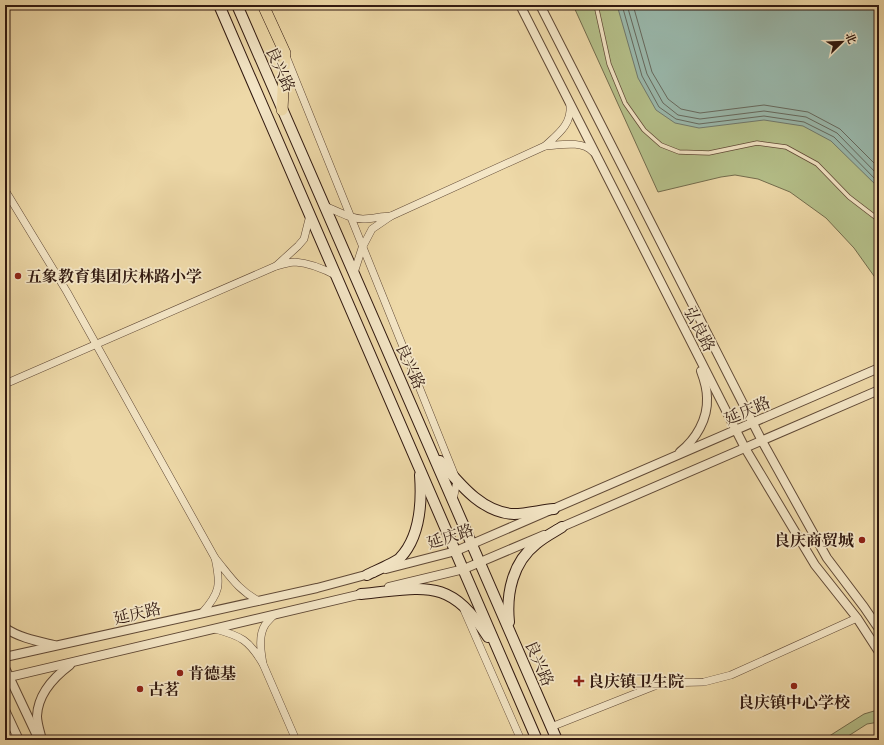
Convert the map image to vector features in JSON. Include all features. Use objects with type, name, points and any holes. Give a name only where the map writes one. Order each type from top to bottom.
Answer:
[{"type":"main road","name":"良兴路","points":[[219,5],[537,740]]},
{"type":"main road","name":"良兴路","points":[[237,5],[557,740]]},
{"type":"main road","points":[[263,5],[285,53],[282,110]]},
{"type":"main road","points":[[433,454],[457,481],[487,506],[514,514],[554,509]]},
{"type":"main road","points":[[366,574],[399,559],[412,540],[421,493],[420,467]]},
{"type":"main road","points":[[509,630],[509,594],[514,574],[522,558],[535,544],[562,527]]},
{"type":"main road","points":[[361,594],[419,588],[447,594],[460,602],[473,615],[504,663]]},
{"type":"street","name":"弘良路","points":[[520,5],[745,448],[815,566],[857,618],[879,652]]},
{"type":"street","name":"弘良路","points":[[540,5],[762,440],[827,558],[879,629]]},
{"type":"street","points":[[285,53],[457,481],[453,500]]},
{"type":"street","points":[[545,146],[567,124],[571,112],[570,102]]},
{"type":"street","points":[[354,273],[363,246],[372,229],[391,216],[545,146],[566,144],[581,145],[588,147],[596,154]]},
{"type":"street","points":[[5,190],[67,292],[215,558],[239,588],[259,601]]},
{"type":"street","points":[[325,206],[351,217],[364,219],[380,216],[391,216]]},
{"type":"street","points":[[276,266],[304,239],[310,215]]},
{"type":"street","points":[[5,384],[276,266],[294,262],[322,268],[337,276]]},
{"type":"street","points":[[674,457],[688,446],[697,435],[706,409],[708,397],[706,385],[692,343]]},
{"type":"street","name":"延庆路","points":[[5,657],[317,588],[456,551],[879,368]]},
{"type":"street","name":"延庆路","points":[[7,678],[464,569],[879,390]]},
{"type":"street","points":[[202,613],[216,596],[219,578],[215,558]]},
{"type":"street","points":[[460,602],[521,740]]},
{"type":"street","points":[[263,664],[261,645],[262,635],[265,625],[274,615]]},
{"type":"street","points":[[551,727],[662,683],[704,682],[731,676],[857,618]]},
{"type":"street","points":[[5,628],[31,640],[57,646]]},
{"type":"street","points":[[215,629],[234,634],[246,640],[256,652],[263,664],[296,740]]},
{"type":"street","points":[[42,740],[37,716],[40,702],[48,684],[72,663]]},
{"type":"street","points":[[5,668],[7,678],[39,740]]},
{"type":"street","points":[[5,710],[19,740]]},
{"type":"street","points":[[5,733],[11,740]]},
{"type":"lane","points":[[596,5],[609,64],[625,103],[644,130],[661,145],[679,152],[709,153],[757,143],[786,147],[817,164],[849,197],[879,220]]},
{"type":"green space","points":[[573,5],[879,5],[879,283],[854,248],[826,218],[790,192],[758,179],[735,175],[658,192]]},
{"type":"green space","points":[[879,711],[879,722],[867,724],[842,740],[823,740],[864,714]]},
{"type":"water","points":[[617,5],[879,5],[879,188],[831,141],[803,126],[764,120],[699,128],[675,123],[656,110],[638,78]]},
{"type":"place","name":"五象教育集团庆林路小学","points":[[18,276]]},
{"type":"place","name":"良庆商贸城","points":[[862,540]]},
{"type":"place","name":"肯德基","points":[[180,673]]},
{"type":"place","name":"良庆镇卫生院","points":[[579,681]]},
{"type":"place","name":"良庆镇中心学校","points":[[794,686]]},
{"type":"place","name":"古茗","points":[[140,689]]}]
